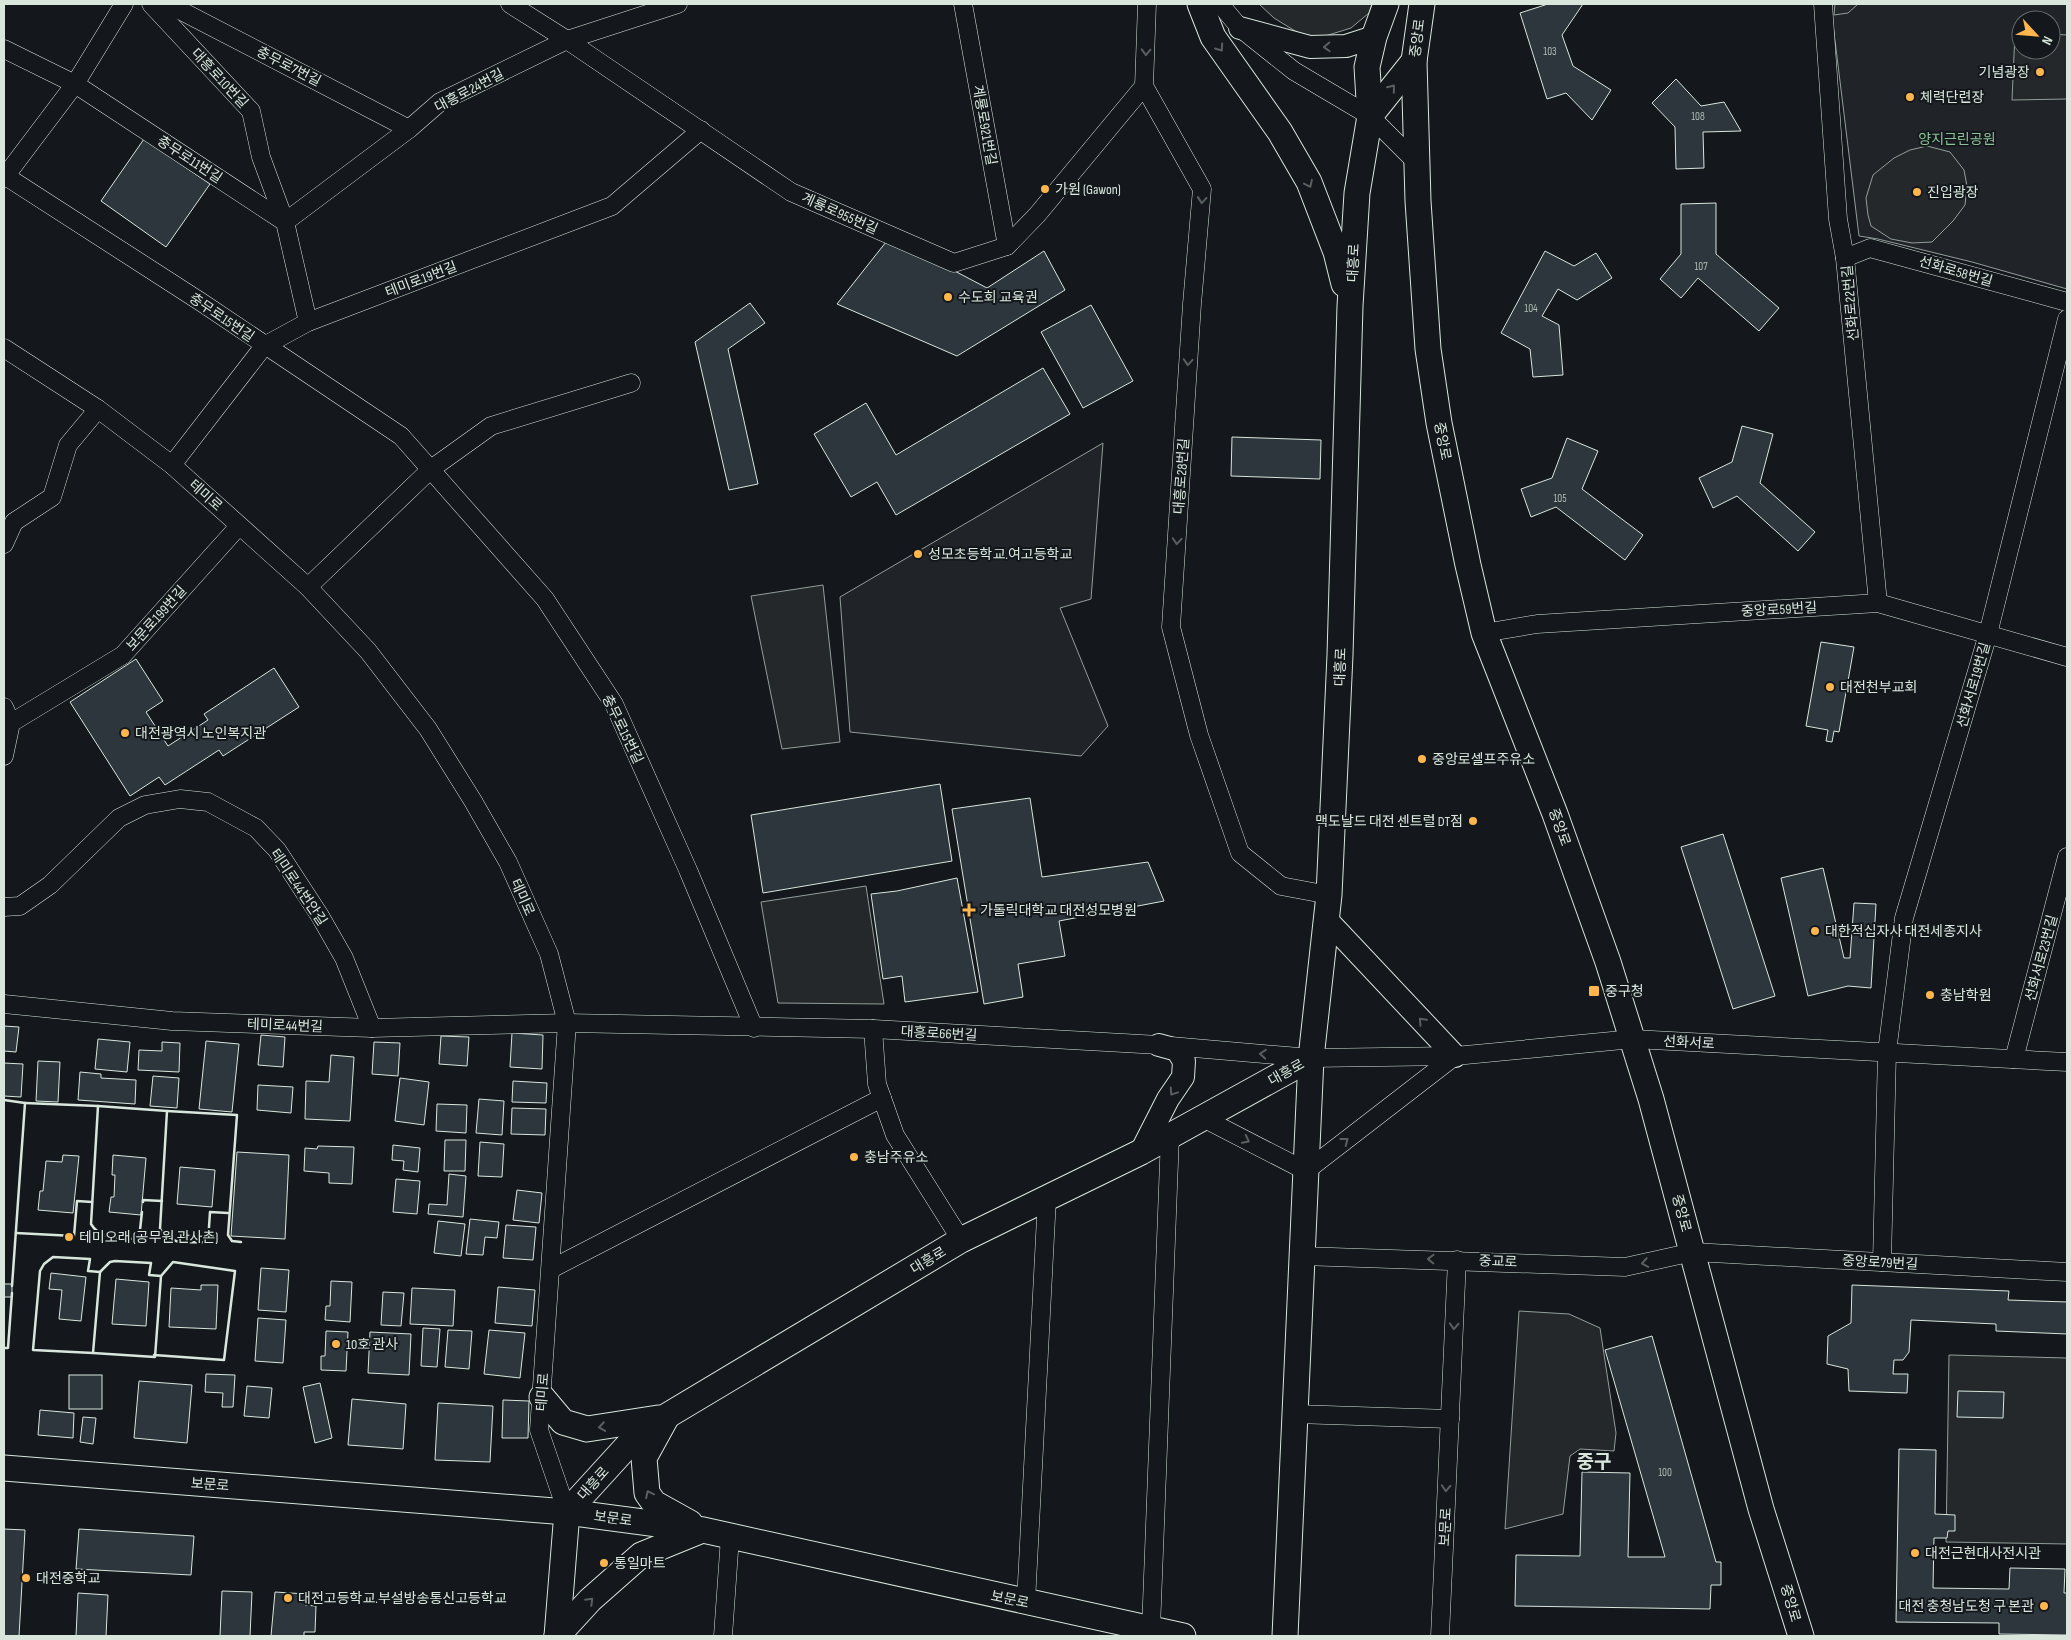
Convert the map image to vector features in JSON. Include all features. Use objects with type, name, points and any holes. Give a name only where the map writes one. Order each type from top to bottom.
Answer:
[{"type":"main road","points":[[1200,4],[1213,36],[1280,132],[1309,182],[1336,252],[1350,306]]},
{"type":"main road","points":[[1370,116],[1366,66],[1386,4]]},
{"type":"main road","name":"중앙로","points":[[1422,4],[1414,61],[1416,162],[1428,348],[1439,423],[1484,633],[1556,814],[1633,1039],[1651,1099],[1761,1509],[1801,1636]]},
{"type":"main road","name":"대흥로","points":[[557,1636],[568,1512],[640,1432],[961,1240],[1141,1152],[1311,1058],[1329,895],[1340,655],[1350,306],[1357,193],[1362,151],[1370,116],[1414,61]]},
{"type":"main road","points":[[1285,1636],[1311,1058]]},
{"type":"main road","points":[[542,1397],[563,1422],[587,1429],[668,1416]]},
{"type":"main road","points":[[668,1416],[644,1458],[647,1493],[654,1503],[703,1530]]},
{"type":"main road","name":"보문로","points":[[4,1468],[568,1512],[703,1530],[1183,1636]]},
{"type":"main road","points":[[557,1636],[590,1600],[641,1555],[703,1530]]},
{"type":"street","points":[[4,176],[75,84],[124,4]]},
{"type":"street","name":"대흥로10번길","points":[[151,4],[251,111],[261,158],[285,222]]},
{"type":"street","name":"충무로7번길","points":[[168,4],[409,129]]},
{"type":"street","name":"계룡로955번길","points":[[510,4],[567,40],[790,192],[954,263],[1007,246],[1037,215],[1144,86]]},
{"type":"street","name":"대흥로24번길","points":[[285,222],[409,129],[440,102],[567,40],[678,4]]},
{"type":"street","name":"계룡로921번길","points":[[963,4],[1007,246]]},
{"type":"street","points":[[1144,86],[1147,4]]},
{"type":"street","points":[[1220,4],[1240,28],[1294,70],[1370,116],[1416,162]]},
{"type":"street","name":"선화로22번길","points":[[1823,4],[1838,219],[1845,258],[1878,603]]},
{"type":"street","points":[[1240,28],[1310,47],[1346,46],[1374,37]]},
{"type":"street","name":"충무로11번길","points":[[4,49],[75,84],[285,222]]},
{"type":"street","name":"대흥로28번길","points":[[1144,86],[1202,190],[1192,304],[1171,627],[1199,734],[1240,853],[1282,886],[1329,895]]},
{"type":"street","name":"테미로19번길","points":[[172,465],[264,346],[308,322],[612,206],[701,130]]},
{"type":"street","name":"충무로15번길","points":[[4,176],[201,302],[401,436],[431,469],[545,599],[614,704],[688,870],[754,1028]]},
{"type":"street","points":[[285,222],[308,322]]},
{"type":"street","name":"선화로58번길","points":[[1845,258],[1870,248],[2067,302]]},
{"type":"street","name":"선화서로19번길","points":[[1882,1262],[1887,1052],[1904,918],[1988,634],[2067,319]]},
{"type":"street","name":"테미로","points":[[4,348],[98,409],[172,465],[308,587],[368,651],[428,729],[508,862],[549,954],[567,1023],[539,1430],[568,1512]]},
{"type":"street","points":[[308,587],[431,469],[491,426],[631,383]]},
{"type":"street","points":[[4,544],[14,522],[52,497],[68,445],[98,409]]},
{"type":"street","name":"보문로199번길","points":[[11,723],[123,655],[240,526]]},
{"type":"street","name":"중앙로59번길","points":[[1484,633],[1537,624],[1878,603],[2067,658]]},
{"type":"street","points":[[4,707],[11,723],[4,756]]},
{"type":"street","name":"테미로44번안길","points":[[4,907],[20,906],[50,885],[119,818],[145,804],[180,799],[208,802],[256,828],[277,850],[320,916],[344,958],[372,1028]]},
{"type":"street","name":"선화서로23번길","points":[[2014,1059],[2067,857]]},
{"type":"street","points":[[1203,1118],[1306,1171],[1455,1056],[1326,919]]},
{"type":"street","name":"테미로44번길","points":[[4,1004],[172,1021],[372,1028],[567,1023]]},
{"type":"street","name":"대흥로66번길","points":[[567,1023],[873,1030],[1158,1045],[1311,1058]]},
{"type":"street","points":[[873,1030],[877,1084],[895,1135],[961,1240]]},
{"type":"street","name":"선화서로","points":[[1311,1058],[1455,1056],[1633,1039],[2067,1062]]},
{"type":"street","points":[[1141,1152],[1168,1099],[1183,1077],[1184,1061],[1177,1050],[1158,1045]]},
{"type":"street","points":[[551,1269],[882,1098]]},
{"type":"street","points":[[1151,1630],[1170,1136]]},
{"type":"street","points":[[1026,1602],[1046,1198]]},
{"type":"street","name":"중교로","points":[[1302,1256],[1625,1267],[1692,1252]]},
{"type":"street","name":"중앙로79번길","points":[[1692,1252],[2067,1272]]},
{"type":"street","name":"보문로","points":[[1440,1636],[1457,1260]]},
{"type":"street","points":[[1295,1414],[1450,1419]]},
{"type":"street","points":[[723,1636],[730,1537]]},
{"type":"green space","name":"양지근린공원","points":[[1833,4],[2067,4],[2067,289],[1972,262],[1859,236],[1831,8]]},
{"type":"green space","points":[[1103,443],[1091,599],[1060,608],[1108,726],[1081,756],[850,732],[840,597]]},
{"type":"shaded area","points":[[1259,4],[1372,4],[1369,13],[1351,28],[1322,37],[1300,34],[1274,18]]},
{"type":"shaded area","points":[[1835,4],[1858,4],[1848,13],[1834,15]]},
{"type":"shaded area","name":"기념광장","points":[[2061,35],[2067,35],[2067,99],[2012,100],[2014,60],[2061,60]]},
{"type":"shaded area","name":"진입광장","points":[[1927,146],[1950,152],[1964,170],[1967,186],[1965,205],[1953,221],[1932,242],[1912,243],[1891,239],[1871,226],[1866,198],[1873,175],[1894,158],[1910,150]]},
{"type":"shaded area","points":[[823,585],[840,742],[782,749],[751,596]]},
{"type":"shaded area","points":[[866,886],[884,1004],[778,1003],[761,902]]},
{"type":"shaded area","points":[[1519,1311],[1569,1314],[1600,1328],[1616,1433],[1614,1451],[1580,1449],[1570,1456],[1563,1514],[1505,1529]]},
{"type":"shaded area","points":[[1949,1355],[2067,1358],[2067,1544],[1946,1542]]},
{"type":"building","points":[[1548,4],[1583,4],[1562,35],[1573,66],[1611,90],[1592,120],[1566,93],[1547,99],[1520,13]]},
{"type":"building","points":[[1676,79],[1701,106],[1724,102],[1741,131],[1703,132],[1704,168],[1676,169],[1675,127],[1652,103]]},
{"type":"building","points":[[144,139],[210,184],[166,247],[101,201]]},
{"type":"building","points":[[1716,203],[1716,254],[1779,308],[1759,331],[1698,278],[1681,298],[1660,279],[1681,254],[1681,204]]},
{"type":"building","name":"수도회 교육권","points":[[890,237],[987,288],[1044,251],[1065,290],[957,356],[837,304]]},
{"type":"building","points":[[1545,251],[1574,266],[1596,253],[1612,278],[1577,300],[1558,289],[1542,316],[1559,325],[1563,375],[1533,377],[1530,349],[1501,333]]},
{"type":"building","points":[[750,303],[765,323],[728,349],[758,484],[729,490],[695,342]]},
{"type":"building","points":[[1091,305],[1133,381],[1083,408],[1041,332]]},
{"type":"building","points":[[1043,368],[1070,414],[896,515],[877,482],[851,497],[814,434],[866,403],[896,455]]},
{"type":"building","points":[[1742,426],[1773,434],[1760,483],[1815,532],[1798,551],[1737,496],[1713,508],[1699,478],[1732,462]]},
{"type":"building","points":[[1232,437],[1321,440],[1320,479],[1231,476]]},
{"type":"building","points":[[1567,438],[1598,451],[1582,489],[1643,535],[1625,560],[1556,507],[1531,517],[1521,489],[1552,478]]},
{"type":"building","name":"대전천부교회","points":[[1821,642],[1854,647],[1839,732],[1834,731],[1832,742],[1826,741],[1828,730],[1806,726]]},
{"type":"building","name":"대전광역시 노인복지관","points":[[136,659],[163,701],[146,712],[168,746],[208,720],[204,714],[274,668],[299,707],[223,756],[219,750],[165,785],[159,777],[130,796],[70,702]]},
{"type":"building","points":[[940,784],[952,861],[763,893],[751,815]]},
{"type":"building","points":[[1030,798],[1042,877],[1148,862],[1164,901],[1059,921],[1065,956],[1018,964],[1023,997],[984,1004],[952,809]]},
{"type":"building","points":[[1723,834],[1775,996],[1733,1009],[1681,847]]},
{"type":"building","name":"대한적십자사 대전세종지사","points":[[1823,868],[1844,958],[1850,958],[1854,903],[1876,904],[1871,988],[1848,986],[1808,996],[1781,878]]},
{"type":"building","points":[[957,878],[978,992],[905,1002],[902,976],[883,979],[871,894],[897,891]]},
{"type":"building","points":[[4,1026],[19,1027],[16,1052],[4,1051]]},
{"type":"building","points":[[512,1033],[543,1035],[542,1069],[510,1067]]},
{"type":"building","points":[[261,1035],[285,1037],[283,1067],[258,1065]]},
{"type":"building","points":[[441,1036],[469,1037],[467,1066],[439,1064]]},
{"type":"building","points":[[98,1039],[130,1042],[127,1072],[95,1069]]},
{"type":"building","points":[[206,1041],[239,1044],[232,1112],[199,1109]]},
{"type":"building","points":[[162,1042],[180,1043],[179,1072],[138,1070],[139,1050],[162,1051]]},
{"type":"building","points":[[374,1042],[400,1043],[398,1076],[372,1074]]},
{"type":"building","points":[[331,1055],[354,1057],[350,1121],[305,1119],[306,1081],[329,1082]]},
{"type":"building","points":[[38,1061],[60,1062],[58,1102],[36,1101]]},
{"type":"building","points":[[4,1063],[23,1064],[21,1097],[4,1096]]},
{"type":"building","points":[[80,1072],[101,1074],[101,1078],[136,1080],[135,1104],[78,1100]]},
{"type":"building","points":[[153,1076],[179,1078],[177,1108],[150,1106]]},
{"type":"building","points":[[400,1078],[429,1082],[424,1125],[395,1121]]},
{"type":"building","points":[[513,1081],[547,1083],[546,1103],[512,1102]]},
{"type":"building","points":[[258,1085],[293,1087],[291,1113],[257,1110]]},
{"type":"building","points":[[479,1099],[504,1101],[502,1135],[476,1133]]},
{"type":"building","points":[[437,1104],[467,1105],[466,1133],[436,1131]]},
{"type":"building","points":[[512,1108],[546,1109],[545,1135],[511,1134]]},
{"type":"building","points":[[445,1140],[466,1140],[465,1171],[444,1171]]},
{"type":"building","points":[[480,1142],[504,1144],[502,1177],[478,1176]]},
{"type":"building","points":[[393,1145],[420,1148],[418,1172],[403,1170],[404,1161],[392,1160]]},
{"type":"building","points":[[318,1146],[354,1147],[352,1184],[329,1183],[329,1173],[304,1171],[305,1148],[317,1149]]},
{"type":"building","points":[[237,1152],[289,1155],[285,1239],[231,1236]]},
{"type":"building","points":[[63,1155],[79,1156],[73,1213],[38,1210],[40,1191],[43,1191],[46,1161],[62,1162]]},
{"type":"building","points":[[113,1155],[146,1158],[141,1215],[109,1212],[111,1197],[114,1197],[115,1175],[112,1175]]},
{"type":"building","points":[[180,1167],[215,1170],[212,1207],[177,1204]]},
{"type":"building","points":[[449,1174],[466,1176],[463,1217],[428,1214],[429,1204],[447,1205]]},
{"type":"building","points":[[396,1179],[420,1181],[417,1214],[393,1212]]},
{"type":"building","points":[[517,1190],[542,1193],[539,1223],[513,1220]]},
{"type":"building","points":[[470,1219],[499,1222],[497,1238],[485,1237],[483,1255],[466,1254]]},
{"type":"building","points":[[438,1221],[465,1224],[461,1256],[434,1253]]},
{"type":"building","points":[[506,1225],[536,1227],[533,1260],[503,1258]]},
{"type":"building","points":[[261,1268],[289,1270],[286,1312],[258,1310]]},
{"type":"building","points":[[51,1273],[86,1277],[81,1321],[59,1319],[62,1290],[49,1289]]},
{"type":"building","points":[[116,1279],[149,1282],[146,1326],[112,1324]]},
{"type":"building","points":[[331,1281],[352,1282],[350,1322],[325,1320],[326,1306],[330,1306]]},
{"type":"building","points":[[4,1284],[12,1284],[12,1297],[4,1297]]},
{"type":"building","points":[[201,1285],[218,1285],[216,1329],[169,1327],[171,1288],[201,1290]]},
{"type":"building","points":[[1852,1285],[2009,1291],[2008,1300],[2067,1302],[2067,1334],[1996,1331],[1996,1324],[1911,1320],[1909,1352],[1903,1360],[1894,1360],[1893,1374],[1908,1374],[1907,1393],[1849,1391],[1848,1369],[1827,1364],[1828,1336],[1851,1323]]},
{"type":"building","points":[[498,1287],[535,1290],[532,1326],[495,1323]]},
{"type":"building","points":[[412,1288],[455,1290],[453,1326],[410,1324]]},
{"type":"building","points":[[383,1292],[404,1293],[401,1326],[381,1325]]},
{"type":"building","points":[[258,1318],[286,1320],[283,1363],[255,1361]]},
{"type":"building","points":[[423,1328],[440,1329],[437,1367],[421,1366]]},
{"type":"building","points":[[448,1330],[472,1331],[469,1369],[445,1367]]},
{"type":"building","points":[[489,1330],[525,1333],[520,1378],[484,1374]]},
{"type":"building","name":"10호 관사","points":[[326,1331],[348,1332],[346,1371],[321,1370],[321,1356],[325,1356]]},
{"type":"building","points":[[370,1332],[411,1334],[409,1375],[368,1373]]},
{"type":"building","points":[[1652,1336],[1716,1562],[1721,1562],[1721,1585],[1711,1585],[1710,1609],[1515,1606],[1516,1555],[1580,1556],[1582,1472],[1630,1473],[1628,1557],[1665,1557],[1605,1350]]},
{"type":"building","points":[[206,1374],[235,1375],[233,1407],[222,1407],[223,1393],[205,1392]]},
{"type":"building","points":[[69,1375],[102,1375],[102,1409],[69,1409]]},
{"type":"building","points":[[139,1381],[192,1385],[187,1443],[134,1438]]},
{"type":"building","points":[[320,1383],[332,1438],[315,1443],[303,1387]]},
{"type":"building","points":[[247,1386],[272,1388],[269,1418],[244,1416]]},
{"type":"building","points":[[1958,1391],[2004,1392],[2003,1418],[1957,1417]]},
{"type":"building","points":[[352,1399],[406,1404],[403,1449],[348,1445]]},
{"type":"building","points":[[503,1400],[529,1401],[528,1438],[502,1438]]},
{"type":"building","points":[[438,1403],[493,1406],[490,1462],[435,1460]]},
{"type":"building","points":[[40,1410],[74,1413],[73,1438],[38,1435]]},
{"type":"building","points":[[83,1417],[96,1418],[93,1444],[80,1442]]},
{"type":"building","name":"대전근현대사전시관","points":[[1899,1449],[1936,1450],[1935,1514],[1955,1515],[1955,1531],[1948,1531],[1947,1538],[1934,1538],[1933,1588],[2009,1589],[2010,1568],[2065,1569],[2064,1593],[2067,1593],[2067,1635],[1999,1634],[1999,1623],[1896,1622]]},
{"type":"building","points":[[4,1529],[25,1530],[19,1636],[4,1636]]},
{"type":"building","points":[[79,1529],[194,1536],[191,1575],[76,1569]]},
{"type":"building","points":[[222,1591],[252,1592],[250,1636],[220,1636]]},
{"type":"building","points":[[275,1592],[306,1594],[305,1605],[316,1606],[315,1632],[304,1632],[304,1636],[271,1636]]},
{"type":"building","points":[[78,1593],[108,1595],[106,1636],[76,1636]]},
{"type":"wall","points":[[4,1100],[25,1103],[12,1286]]},
{"type":"wall","points":[[25,1103],[98,1106],[91,1224],[106,1236],[139,1239],[142,1212]]},
{"type":"wall","points":[[98,1106],[167,1111],[160,1229],[164,1234],[175,1241],[208,1242],[210,1212],[228,1213]]},
{"type":"wall","points":[[167,1111],[237,1115],[228,1235],[232,1241],[241,1242]]},
{"type":"wall","points":[[143,1202],[143,1200],[162,1201]]},
{"type":"wall","points":[[16,1233],[74,1236],[77,1201],[92,1202]]},
{"type":"wall","points":[[53,1257],[90,1259],[88,1271],[100,1272],[93,1353],[33,1350],[40,1271],[44,1264],[53,1257]]},
{"type":"wall","points":[[93,1353],[155,1357],[161,1276],[149,1275],[151,1263],[115,1261],[110,1262],[100,1272]]},
{"type":"wall","points":[[154,1355],[224,1360],[235,1271],[173,1262],[161,1276]]},
{"type":"wall","points":[[4,1348],[8,1348],[12,1293]]},
{"type":"place","name":"기념광장","points":[[2040,72]]},
{"type":"place","name":"체력단련장","points":[[1910,97]]},
{"type":"place","name":"가원 (Gawon)","points":[[1045,189]]},
{"type":"place","name":"진입광장","points":[[1917,192]]},
{"type":"place","name":"수도회 교육권","points":[[948,297]]},
{"type":"place","name":"성모초등학교.여고등학교","points":[[918,554]]},
{"type":"place","name":"대전천부교회","points":[[1830,687]]},
{"type":"place","name":"대전광역시 노인복지관","points":[[125,733]]},
{"type":"place","name":"중앙로셀프주유소","points":[[1422,759]]},
{"type":"place","name":"맥도날드 대전 센트럴 DT점","points":[[1473,821]]},
{"type":"place","name":"가톨릭대학교 대전성모병원","points":[[969,910]]},
{"type":"place","name":"대한적십자사 대전세종지사","points":[[1815,931]]},
{"type":"place","name":"중구청","points":[[1594,991]]},
{"type":"place","name":"충남학원","points":[[1930,995]]},
{"type":"place","name":"충남주유소","points":[[854,1157]]},
{"type":"place","name":"테미오래 (공무원 관사촌)","points":[[69,1237]]},
{"type":"place","name":"10호 관사","points":[[336,1344]]},
{"type":"place","name":"대전근현대사전시관","points":[[1915,1553]]},
{"type":"place","name":"통일마트","points":[[604,1563]]},
{"type":"place","name":"대전중학교","points":[[26,1578]]},
{"type":"place","name":"대전고등학교.부설방송통신고등학교","points":[[288,1598]]},
{"type":"place","name":"대전 충청남도청 구 본관","points":[[2044,1606]]},
{"type":"district","name":"중구","points":[[1594,1461]]}]
